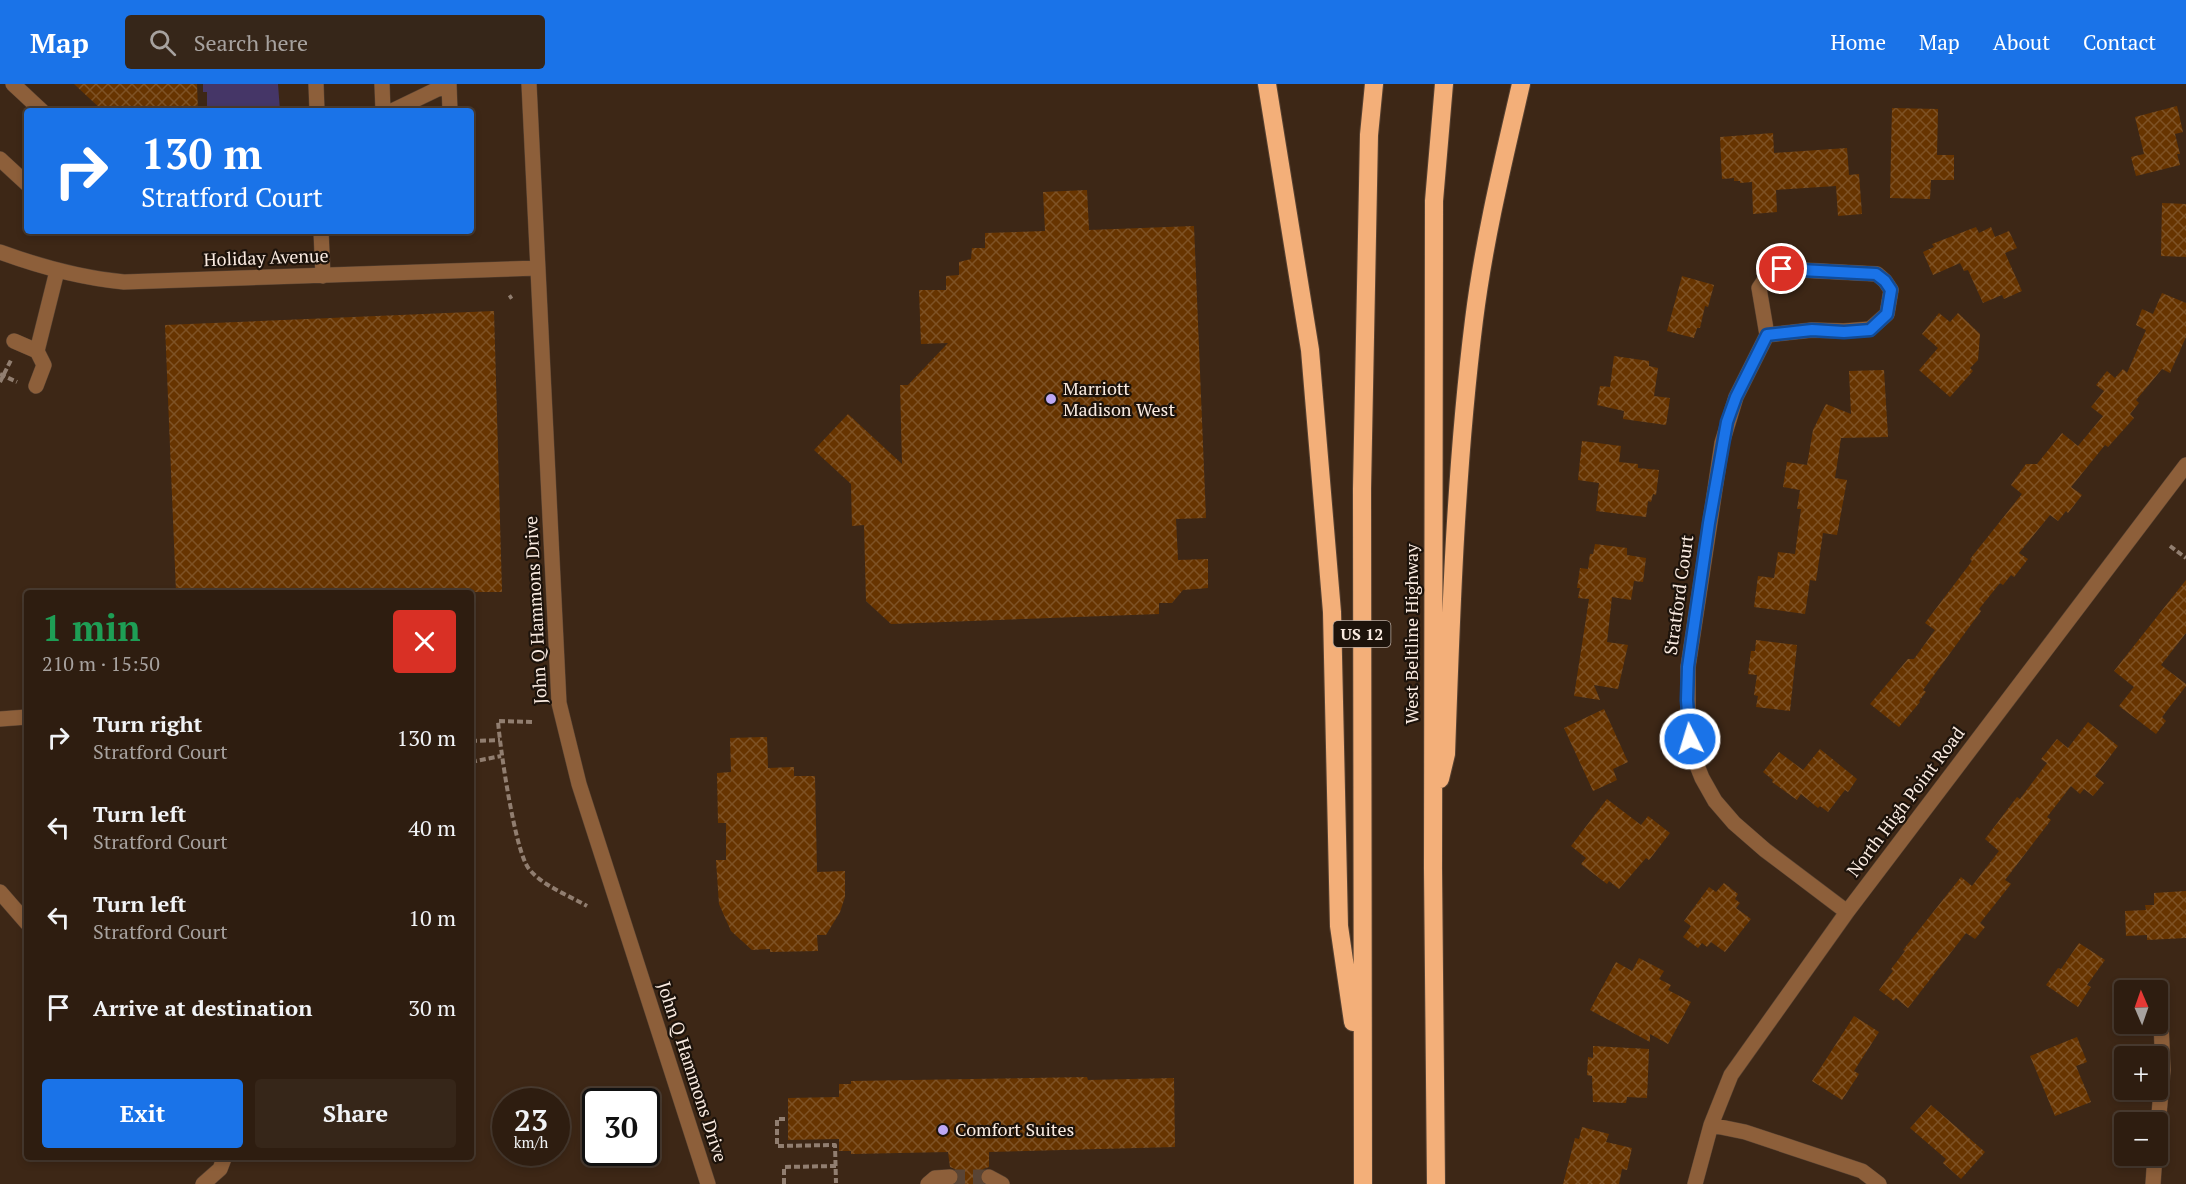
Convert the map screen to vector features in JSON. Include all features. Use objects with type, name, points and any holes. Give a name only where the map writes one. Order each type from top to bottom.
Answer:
[{"type":"highway","points":[[1267,84],[1310,350],[1332,612],[1339,926],[1362,1085]]},
{"type":"highway","name":"US 12","points":[[1364,1184],[1362,489],[1368,135],[1374,84]]},
{"type":"highway","name":"West Beltline Highway","points":[[1436,1184],[1433,807],[1434,201],[1444,84]]},
{"type":"highway","points":[[1433,807],[1446,754],[1454,542],[1473,329],[1496,192],[1521,84]]},
{"type":"street","points":[[13,84],[39,108]]},
{"type":"street","points":[[316,84],[317,108]]},
{"type":"street","points":[[382,84],[382,108]]},
{"type":"street","points":[[398,108],[449,84],[450,108]]},
{"type":"street","name":"John Q Hammons Drive","points":[[529,84],[559,703],[579,784],[708,1184]]},
{"type":"street","points":[[0,159],[24,181]]},
{"type":"street","points":[[321,234],[322,276]]},
{"type":"street","name":"Holiday Avenue","points":[[0,252],[57,271],[94,280],[124,282],[538,268]]},
{"type":"street","points":[[1782,269],[1876,274],[1891,290],[1887,314],[1870,330],[1844,332],[1812,330],[1767,335],[1759,288],[1768,275],[1782,269]]},
{"type":"street","points":[[37,351],[57,271]]},
{"type":"street","name":"Stratford Court","points":[[1767,335],[1736,397],[1722,443],[1688,667],[1688,725],[1692,753],[1715,801],[1734,823],[1765,850],[1847,912]]},
{"type":"street","points":[[14,341],[37,351],[44,365],[36,386]]},
{"type":"street","name":"North High Point Road","points":[[1695,1184],[1712,1125],[1731,1075],[1847,912],[2186,465]]},
{"type":"street","points":[[0,719],[24,717]]},
{"type":"street","points":[[0,892],[24,920]]},
{"type":"street","points":[[2159,1112],[2163,1070],[2162,1034]]},
{"type":"street","points":[[1712,1125],[1745,1132],[1862,1172],[1879,1184]]},
{"type":"street","points":[[203,1184],[220,1169],[223,1160]]},
{"type":"street","points":[[2153,1184],[2154,1166]]},
{"type":"street","points":[[928,1184],[935,1178],[950,1177]]},
{"type":"path","points":[[0,382],[11,360]]},
{"type":"path","points":[[2,374],[17,382]]},
{"type":"path","points":[[2170,546],[2186,558]]},
{"type":"path","points":[[532,722],[498,721],[501,756],[524,863],[540,880],[587,906]]},
{"type":"path","points":[[474,741],[500,740]]},
{"type":"path","points":[[474,761],[501,756]]},
{"type":"path","points":[[785,1119],[777,1119],[777,1146],[835,1145],[836,1183]]},
{"type":"path","points":[[784,1184],[784,1167],[836,1166]]},
{"type":"shaded area","points":[[203,84],[278,84],[280,108],[207,108],[207,92],[203,92]]},
{"type":"building","points":[[74,84],[197,84],[198,108],[100,108]]},
{"type":"building","points":[[2177,106],[2183,132],[2175,134],[2180,165],[2136,176],[2131,157],[2144,154],[2135,117]]},
{"type":"building","points":[[1892,108],[1938,109],[1937,155],[1954,155],[1954,180],[1931,180],[1930,199],[1890,198]]},
{"type":"building","points":[[1773,133],[1774,153],[1847,148],[1849,175],[1859,174],[1862,214],[1838,216],[1836,186],[1776,190],[1777,212],[1753,214],[1752,182],[1740,183],[1740,181],[1734,181],[1734,178],[1722,179],[1720,137]]},
{"type":"building","name":"Marriott Madison West","points":[[1087,190],[1089,230],[1194,226],[1206,518],[1176,519],[1178,560],[1208,559],[1208,588],[1183,590],[1172,603],[1159,603],[1159,614],[891,624],[866,601],[864,525],[852,526],[851,484],[814,450],[848,414],[902,464],[900,385],[908,385],[948,343],[921,344],[919,290],[946,290],[946,276],[959,275],[959,262],[971,259],[972,248],[985,248],[985,233],[1045,231],[1043,192]]},
{"type":"building","points":[[2162,203],[2186,204],[2186,257],[2161,256]]},
{"type":"building","points":[[1976,227],[1979,233],[1991,227],[1995,237],[2009,231],[2017,248],[2005,253],[2022,291],[2004,299],[2002,295],[1983,303],[1968,270],[1964,271],[1960,263],[1933,275],[1923,252],[1934,247],[1932,244]]},
{"type":"building","points":[[1682,276],[1714,285],[1708,307],[1705,306],[1700,328],[1697,328],[1694,338],[1667,331]]},
{"type":"building","points":[[2162,293],[2186,303],[2186,337],[2170,373],[2162,369],[2136,400],[2139,403],[2130,414],[2134,418],[2108,447],[2105,445],[2071,487],[2082,495],[2068,513],[2066,511],[2058,521],[2050,515],[2019,553],[2028,559],[2014,577],[2011,575],[2003,585],[2000,583],[1979,609],[1981,611],[1923,690],[1926,692],[1920,702],[1899,727],[1870,704],[1908,659],[1914,659],[1935,630],[1925,623],[1972,561],[1970,559],[2022,494],[2011,485],[2026,464],[2037,464],[2062,433],[2078,446],[2103,416],[2091,407],[2104,391],[2096,385],[2107,371],[2115,378],[2123,369],[2127,373],[2146,330],[2136,325],[2142,309],[2153,314]]},
{"type":"building","points":[[494,311],[502,592],[474,592],[474,590],[176,590],[165,325]]},
{"type":"building","points":[[1939,313],[1950,322],[1958,313],[1980,334],[1978,360],[1970,368],[1973,371],[1950,397],[1919,370],[1938,348],[1922,334]]},
{"type":"building","points":[[1614,356],[1649,361],[1649,366],[1658,368],[1654,396],[1670,398],[1666,425],[1623,419],[1624,411],[1597,405],[1600,386],[1610,387]]},
{"type":"building","points":[[1884,370],[1888,437],[1841,438],[1835,478],[1847,480],[1837,535],[1823,533],[1816,581],[1810,580],[1805,614],[1754,607],[1758,576],[1774,578],[1778,552],[1795,554],[1801,509],[1797,509],[1800,490],[1783,487],[1787,462],[1807,465],[1813,430],[1826,404],[1851,414],[1849,371]]},
{"type":"building","points":[[1582,441],[1621,446],[1619,462],[1638,464],[1638,468],[1659,470],[1656,495],[1653,494],[1651,502],[1648,501],[1646,517],[1596,511],[1599,483],[1578,480]]},
{"type":"building","points":[[1595,544],[1627,548],[1627,555],[1646,558],[1643,582],[1634,581],[1631,600],[1612,597],[1607,642],[1628,645],[1618,689],[1594,685],[1600,700],[1574,696],[1589,599],[1578,598],[1580,588],[1577,588],[1580,568],[1588,569],[1590,554],[1593,554]]},
{"type":"building","points":[[2186,580],[2186,633],[2161,665],[2186,686],[2162,717],[2166,721],[2156,734],[2119,706],[2134,687],[2114,671]]},
{"type":"building","points":[[1756,640],[1797,645],[1790,711],[1756,707],[1758,696],[1754,695],[1757,675],[1748,674],[1751,651],[1755,651]]},
{"type":"building","points":[[1604,709],[1628,762],[1613,769],[1617,780],[1593,791],[1564,728]]},
{"type":"building","points":[[2088,722],[2118,746],[2095,776],[2104,783],[2093,796],[2084,789],[2080,794],[2071,786],[2047,817],[2051,820],[2005,880],[2011,884],[1980,923],[1985,927],[1975,939],[1966,933],[1908,1008],[1896,998],[1894,1001],[1879,990],[1905,951],[1903,950],[1961,877],[1972,886],[1999,851],[1985,839],[2017,797],[2020,799],[2047,763],[2041,759],[2057,739],[2068,748]]},
{"type":"building","points":[[767,737],[768,768],[794,767],[794,776],[815,776],[817,872],[845,871],[845,897],[840,912],[826,935],[817,935],[818,951],[752,950],[731,931],[719,904],[716,860],[726,860],[726,823],[718,823],[717,773],[731,772],[730,738]]},
{"type":"building","points":[[1820,749],[1857,779],[1848,792],[1845,790],[1828,812],[1820,806],[1818,808],[1801,794],[1797,800],[1772,782],[1773,780],[1763,772],[1779,752],[1803,770]]},
{"type":"building","points":[[1607,799],[1641,825],[1648,816],[1670,833],[1649,860],[1646,858],[1619,889],[1609,881],[1607,884],[1581,864],[1586,858],[1571,846]]},
{"type":"building","points":[[1724,883],[1738,894],[1735,899],[1740,903],[1736,908],[1751,919],[1725,952],[1711,942],[1707,947],[1702,943],[1698,948],[1683,937],[1691,926],[1684,921],[1709,887],[1716,892]]},
{"type":"building","points":[[2186,891],[2186,938],[2147,940],[2147,935],[2126,936],[2125,911],[2146,910],[2145,905],[2154,905],[2154,893]]},
{"type":"building","points":[[2079,943],[2105,960],[2087,985],[2091,987],[2078,1007],[2046,985],[2058,968],[2061,969]]},
{"type":"building","points":[[1639,958],[1664,971],[1659,979],[1671,985],[1668,990],[1691,1002],[1668,1044],[1650,1034],[1650,1042],[1590,1010],[1616,962],[1632,971]]},
{"type":"building","points":[[1854,1016],[1879,1032],[1854,1071],[1859,1074],[1842,1100],[1812,1081]]},
{"type":"building","points":[[2077,1037],[2087,1062],[2076,1066],[2091,1102],[2055,1116],[2030,1056]]},
{"type":"building","points":[[1593,1046],[1649,1049],[1647,1098],[1627,1097],[1626,1103],[1593,1102],[1592,1076],[1587,1075],[1588,1057],[1593,1058]]},
{"type":"building","name":"Comfort Suites","points":[[1087,1077],[1088,1080],[1174,1078],[1175,1147],[989,1152],[989,1167],[983,1169],[979,1177],[983,1184],[956,1184],[960,1176],[955,1169],[950,1167],[948,1152],[851,1154],[851,1151],[839,1151],[839,1139],[788,1140],[788,1098],[839,1097],[839,1084],[851,1084],[851,1081]]},
{"type":"building","points":[[1931,1105],[1985,1152],[1961,1179],[1943,1163],[1946,1159],[1910,1128]]},
{"type":"building","points":[[1582,1127],[1609,1134],[1606,1142],[1632,1148],[1627,1170],[1622,1169],[1619,1184],[1563,1184],[1575,1138],[1579,1139]]},
{"type":"tunnel","points":[[950,1177],[989,1177]]},
{"type":"place","name":"Marriott Madison West","points":[[1051,399]]},
{"type":"place","name":"Comfort Suites","points":[[943,1130]]},
{"type":"route","points":[[1690,739],[1687,700],[1688,667],[1722,443],[1736,397],[1767,335],[1812,330],[1844,332],[1870,330],[1887,314],[1891,290],[1876,274],[1782,269]]}]
